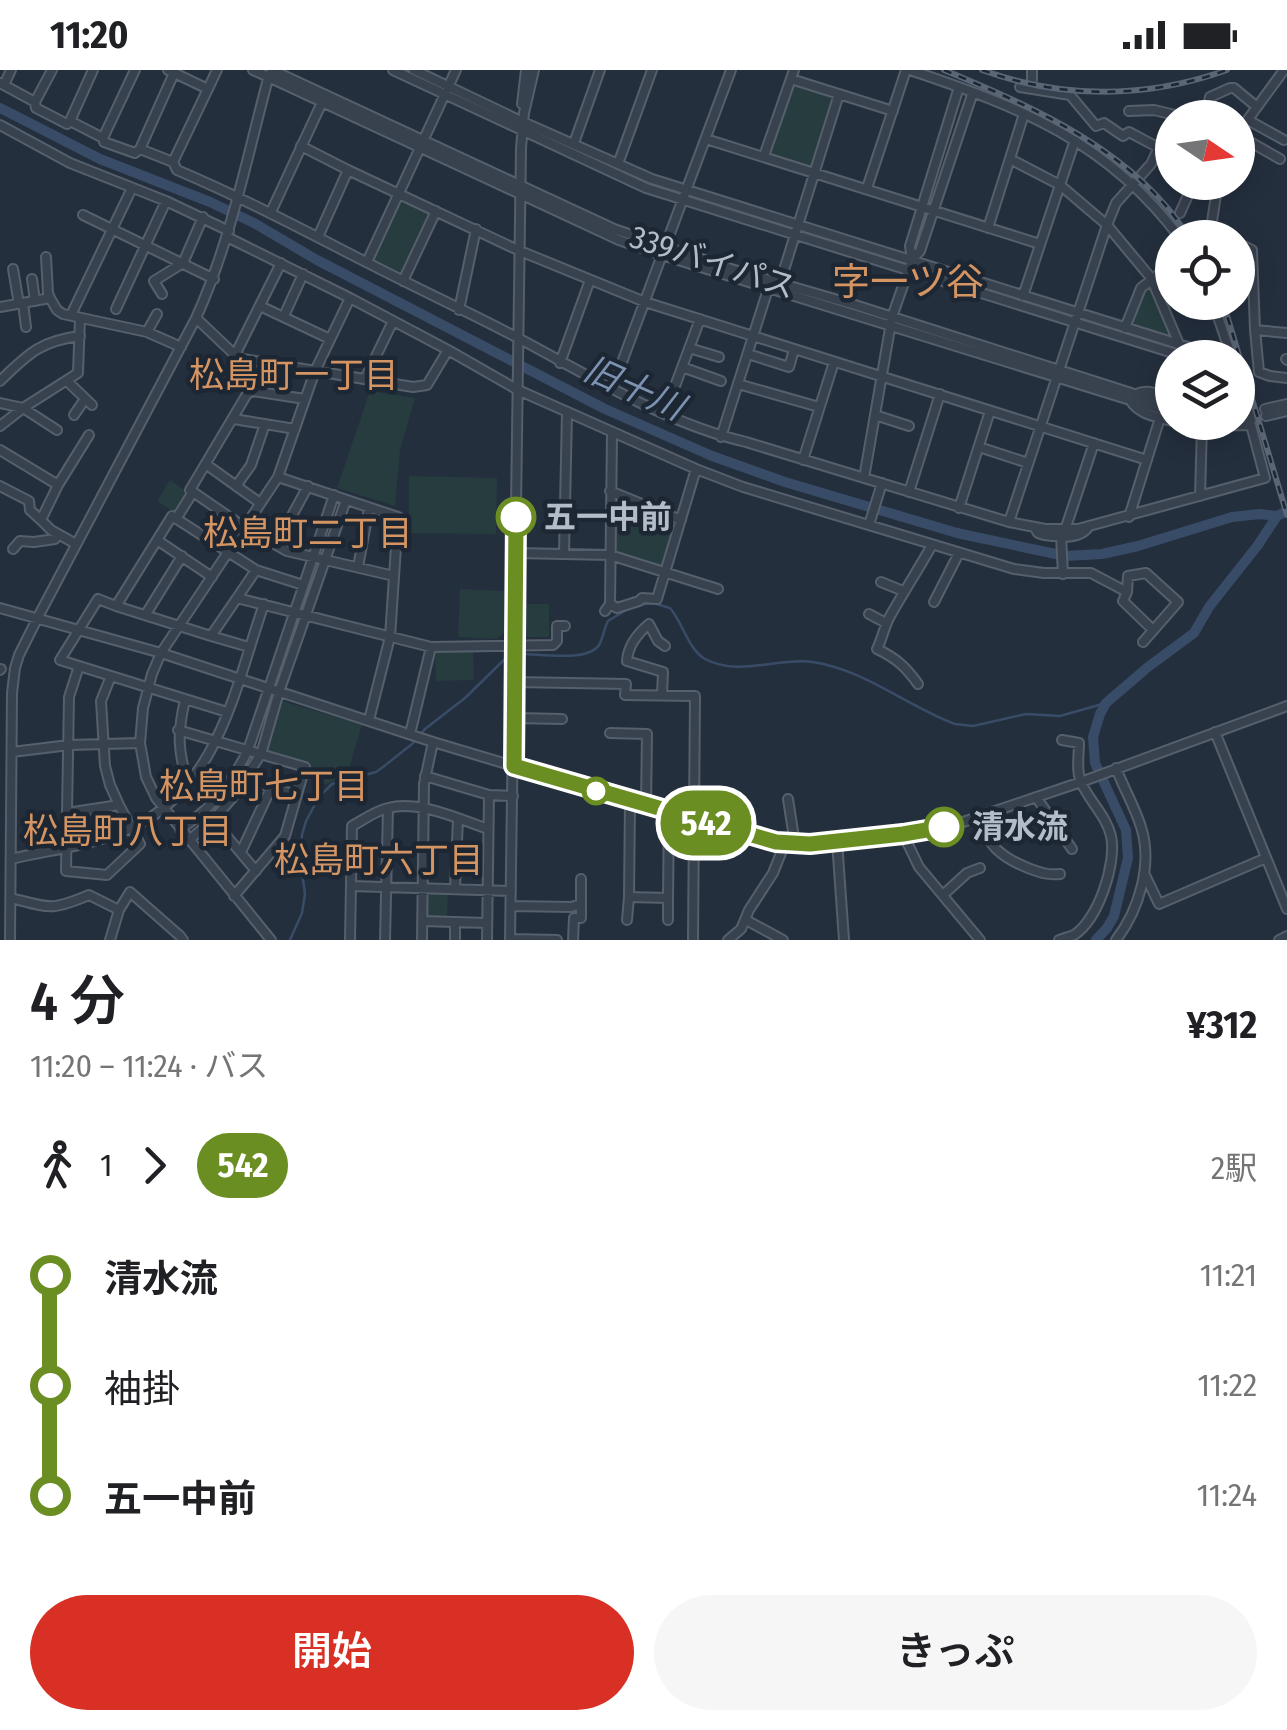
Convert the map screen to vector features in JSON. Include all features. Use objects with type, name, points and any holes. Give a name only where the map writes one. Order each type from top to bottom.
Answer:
[{"type":"street","points":[[11,70],[2,84],[36,102]]},
{"type":"street","points":[[52,70],[36,108],[66,124],[94,70]]},
{"type":"street","points":[[103,138],[136,70]]},
{"type":"street","points":[[173,162],[217,70]]},
{"type":"street","name":"339バイパス","points":[[253,70],[271,72],[520,190],[664,251],[1132,397]]},
{"type":"street","points":[[393,70],[574,143],[686,195],[794,236],[1166,340]]},
{"type":"street","points":[[414,70],[447,90]]},
{"type":"street","points":[[366,262],[456,70]]},
{"type":"street","points":[[523,122],[530,70]]},
{"type":"street","points":[[530,70],[522,91],[510,940],[557,940]]},
{"type":"street","points":[[530,88],[542,70]]},
{"type":"street","points":[[574,143],[600,70]]},
{"type":"street","points":[[618,164],[652,70]]},
{"type":"street","points":[[612,389],[731,70]]},
{"type":"street","points":[[867,188],[908,70],[959,86],[1075,140],[1134,183],[1166,220]]},
{"type":"street","points":[[1255,110],[1284,70]]},
{"type":"street","points":[[70,121],[104,142],[135,153],[171,71],[208,89]]},
{"type":"street","points":[[10,940],[15,668],[214,279],[271,72]]},
{"type":"street","points":[[764,156],[792,74],[893,111]]},
{"type":"street","points":[[912,260],[910,246],[959,86]]},
{"type":"street","points":[[1020,87],[1070,95],[1096,126],[1104,123],[1123,136],[1129,132],[1155,146]]},
{"type":"street","points":[[1208,100],[1234,88],[1249,100]]},
{"type":"street","points":[[864,478],[891,322],[912,260],[920,251],[973,92]]},
{"type":"street","points":[[722,436],[753,336],[798,226],[838,94]]},
{"type":"street","points":[[271,212],[324,98]]},
{"type":"street","points":[[1129,111],[1155,110]]},
{"type":"street","points":[[988,228],[1024,114]]},
{"type":"street","points":[[523,122],[630,182],[912,260],[1024,296],[1155,346]]},
{"type":"street","points":[[1255,124],[1284,140]]},
{"type":"street","points":[[0,125],[70,164],[203,218],[518,387],[612,434],[696,469],[1014,569],[1091,573],[1128,592]]},
{"type":"street","points":[[706,139],[1040,244]]},
{"type":"street","points":[[1024,296],[1075,140]]},
{"type":"street","points":[[1255,142],[1280,159]]},
{"type":"street","points":[[302,146],[520,251],[645,302],[1147,460]]},
{"type":"street","points":[[140,149],[173,162],[177,170],[271,212],[560,363],[665,413],[722,436],[864,478],[880,488],[908,492],[1009,522],[1063,534],[1265,478],[1255,440]]},
{"type":"street","points":[[1009,522],[1106,224],[1116,203],[1155,156]]},
{"type":"street","points":[[1010,159],[1060,185],[1106,224],[1151,278],[1177,340]]},
{"type":"street","points":[[318,237],[348,170]]},
{"type":"street","points":[[0,426],[78,373],[80,336],[75,317],[132,188]]},
{"type":"street","points":[[1180,212],[1186,200]]},
{"type":"street","points":[[116,309],[166,201]]},
{"type":"street","points":[[403,281],[436,211]]},
{"type":"street","points":[[83,216],[214,279]]},
{"type":"street","points":[[162,294],[154,281],[183,264],[203,218]]},
{"type":"street","points":[[460,310],[476,230]]},
{"type":"street","points":[[46,257],[48,294],[58,310],[147,332],[181,347]]},
{"type":"street","points":[[235,355],[282,262]]},
{"type":"street","points":[[13,270],[26,327]]},
{"type":"street","points":[[284,316],[303,274]]},
{"type":"street","points":[[1125,328],[1141,288],[1155,275]]},
{"type":"street","points":[[32,279],[35,301]]},
{"type":"street","points":[[560,363],[590,280]]},
{"type":"street","points":[[0,307],[50,298]]},
{"type":"street","points":[[271,940],[162,808],[146,777],[140,727],[147,688],[160,653],[278,476],[315,372],[350,298]]},
{"type":"street","points":[[260,306],[330,339]]},
{"type":"street","points":[[147,332],[156,314]]},
{"type":"street","points":[[196,318],[235,355],[315,372],[422,387],[432,380],[448,350]]},
{"type":"street","points":[[665,413],[700,320]]},
{"type":"street","points":[[1255,320],[1259,372],[1287,378]]},
{"type":"street","points":[[364,379],[393,321]]},
{"type":"street","points":[[1255,330],[1287,333]]},
{"type":"street","points":[[0,381],[26,355],[51,340],[80,336]]},
{"type":"street","points":[[689,348],[718,357]]},
{"type":"street","points":[[748,354],[789,366],[794,350]]},
{"type":"street","points":[[804,460],[834,362]]},
{"type":"street","points":[[682,368],[721,381]]},
{"type":"street","points":[[67,382],[88,402],[74,415]]},
{"type":"street","points":[[738,384],[819,408]]},
{"type":"street","points":[[1132,397],[1145,390],[1155,393]]},
{"type":"street","points":[[305,399],[252,391],[247,394],[190,490],[244,528],[288,551],[394,576]]},
{"type":"street","points":[[908,492],[940,394]]},
{"type":"street","points":[[1132,397],[1155,404]]},
{"type":"street","points":[[1132,397],[1134,407],[1155,416]]},
{"type":"street","points":[[0,403],[24,408],[57,430]]},
{"type":"street","points":[[1265,413],[1287,408]]},
{"type":"street","points":[[959,508],[990,410]]},
{"type":"street","points":[[564,554],[568,412]]},
{"type":"street","points":[[874,415],[909,426]]},
{"type":"street","points":[[234,419],[295,430]]},
{"type":"street","points":[[236,486],[250,465],[265,424]]},
{"type":"street","points":[[612,434],[608,608],[642,598],[657,599],[696,469]]},
{"type":"street","points":[[1129,517],[1155,434]]},
{"type":"street","points":[[42,520],[89,435]]},
{"type":"street","points":[[1200,496],[1202,440]]},
{"type":"street","points":[[1063,573],[1063,534],[1094,444]]},
{"type":"street","points":[[979,447],[1028,463]]},
{"type":"street","points":[[0,450],[58,486]]},
{"type":"street","points":[[206,465],[260,503]]},
{"type":"street","points":[[278,476],[398,517],[390,636],[368,720]]},
{"type":"street","points":[[0,486],[29,502],[30,510],[76,544]]},
{"type":"street","points":[[276,545],[308,486]]},
{"type":"street","points":[[869,524],[880,488]]},
{"type":"street","points":[[610,491],[681,520]]},
{"type":"street","points":[[176,518],[193,492]]},
{"type":"street","points":[[180,830],[207,810],[224,790],[248,750],[334,496]]},
{"type":"street","points":[[189,840],[233,797],[261,754],[346,500]]},
{"type":"street","points":[[358,567],[369,508]]},
{"type":"street","points":[[116,606],[172,516],[256,570],[303,586]]},
{"type":"street","points":[[14,549],[20,540],[34,542],[58,534]]},
{"type":"street","points":[[157,540],[212,576]]},
{"type":"street","points":[[918,684],[906,667],[877,649],[902,591],[911,584],[932,545]]},
{"type":"street","points":[[934,602],[959,553]]},
{"type":"street","points":[[516,554],[610,554],[718,589]]},
{"type":"street","points":[[146,614],[182,556]]},
{"type":"street","points":[[211,636],[256,570]]},
{"type":"street","points":[[1143,642],[1178,602],[1146,574],[1128,576],[1128,592],[1123,601],[1152,630]]},
{"type":"street","points":[[880,582],[902,591]]},
{"type":"street","points":[[237,598],[430,647],[553,645],[557,641],[557,626],[565,626]]},
{"type":"street","points":[[227,712],[60,660],[98,599],[249,647]]},
{"type":"street","points":[[11,859],[131,828],[162,808],[188,784],[216,740],[264,604]]},
{"type":"street","points":[[0,608],[160,653],[646,806],[790,844],[903,834],[976,818],[1287,706]]},
{"type":"street","points":[[869,614],[886,623]]},
{"type":"street","points":[[665,646],[649,624],[641,630],[628,649],[625,695],[694,696],[693,940]]},
{"type":"street","points":[[415,736],[430,647]]},
{"type":"street","points":[[627,661],[663,672],[662,695]]},
{"type":"street","points":[[79,666],[69,697],[66,871],[108,875],[140,844],[110,785],[101,701],[111,676]]},
{"type":"street","points":[[515,682],[626,684]]},
{"type":"street","points":[[185,700],[178,730],[179,756],[188,784]]},
{"type":"street","points":[[515,718],[562,719]]},
{"type":"street","points":[[178,730],[305,767],[285,836],[234,896]]},
{"type":"street","points":[[1215,732],[1287,909]]},
{"type":"street","points":[[610,733],[647,734],[646,806]]},
{"type":"street","points":[[1059,940],[1074,934],[1098,906],[1112,852],[1106,822],[1082,781],[1079,743],[1062,740]]},
{"type":"street","points":[[422,940],[425,776],[433,742]]},
{"type":"street","points":[[12,752],[140,743]]},
{"type":"street","points":[[1115,769],[1142,828],[1146,854],[1128,922],[1116,940]]},
{"type":"street","points":[[425,776],[489,795],[513,796]]},
{"type":"street","points":[[245,780],[297,796]]},
{"type":"street","points":[[241,852],[271,788]]},
{"type":"street","points":[[224,790],[233,797]]},
{"type":"street","points":[[487,940],[489,795]]},
{"type":"street","points":[[1036,797],[1072,849]]},
{"type":"street","points":[[728,940],[741,929],[790,844],[788,799]]},
{"type":"street","points":[[628,920],[630,800]]},
{"type":"street","points":[[67,813],[119,806]]},
{"type":"street","points":[[350,940],[352,826],[388,808],[424,808],[488,829]]},
{"type":"street","points":[[385,940],[388,808]]},
{"type":"street","points":[[668,920],[669,812]]},
{"type":"street","points":[[976,818],[1002,856],[1044,875],[1060,874]]},
{"type":"street","points":[[455,888],[458,819]]},
{"type":"street","points":[[213,820],[256,871]]},
{"type":"street","points":[[903,834],[918,867],[980,940]]},
{"type":"street","points":[[837,841],[844,940]]},
{"type":"street","points":[[1144,873],[1159,904],[1266,858]]},
{"type":"street","points":[[943,895],[967,873],[980,868]]},
{"type":"street","points":[[574,940],[574,918],[580,918],[581,879]]},
{"type":"street","points":[[351,886],[512,891]]},
{"type":"street","points":[[110,940],[130,892],[182,940]]},
{"type":"street","points":[[11,898],[59,907],[89,894],[120,910]]},
{"type":"street","points":[[629,897],[668,898]]},
{"type":"street","points":[[511,906],[581,904]]},
{"type":"street","points":[[746,920],[782,940]]},
{"type":"street","points":[[422,921],[487,922]]},
{"type":"street","points":[[455,922],[455,940]]},
{"type":"street","points":[[1279,940],[1287,936]]},
{"type":"green space","points":[[792,84],[834,97],[812,168],[767,154]]},
{"type":"green space","points":[[400,198],[432,212],[403,277],[371,260]]},
{"type":"green space","points":[[1149,284],[1155,296],[1155,320],[1166,320],[1174,336],[1170,339],[1130,325]]},
{"type":"green space","points":[[370,391],[415,398],[400,450],[395,506],[337,488]]},
{"type":"green space","points":[[409,476],[497,478],[496,534],[409,533]]},
{"type":"green space","points":[[170,480],[187,492],[174,512],[157,501]]},
{"type":"green space","points":[[615,498],[675,525],[665,571],[614,551]]},
{"type":"green space","points":[[460,589],[504,591],[504,632],[497,639],[458,637]]},
{"type":"green space","points":[[526,604],[549,604],[549,637],[525,637]]},
{"type":"green space","points":[[473,649],[474,680],[436,681],[435,650]]},
{"type":"green space","points":[[279,700],[362,725],[347,775],[327,784],[304,777],[308,766],[264,752]]},
{"type":"green space","points":[[430,890],[448,890],[447,919],[426,919],[426,894]]},
{"type":"waterway","points":[[451,93],[518,124]]},
{"type":"waterway","name":"旧十川","points":[[0,108],[100,159],[254,223],[317,260],[605,409],[712,456],[785,482],[957,533],[1065,556],[1102,554],[1232,517],[1277,516],[1287,511]]},
{"type":"waterway","points":[[527,128],[680,193]]},
{"type":"waterway","points":[[691,197],[790,229]]},
{"type":"waterway","points":[[800,232],[905,265]]},
{"type":"waterway","points":[[915,268],[945,278]]},
{"type":"waterway","points":[[982,289],[1071,316]]},
{"type":"waterway","points":[[1081,319],[1155,342]]},
{"type":"waterway","points":[[1096,940],[1114,916],[1128,858],[1126,830],[1095,763],[1093,737],[1100,714],[1106,703],[1194,633],[1277,516]]},
{"type":"waterway","points":[[638,605],[653,603],[670,608],[694,649],[718,664],[745,667],[800,661],[832,666],[955,724],[973,726],[1026,714],[1060,716],[1106,703]]},
{"type":"waterway","points":[[518,654],[573,655],[593,651],[608,621],[631,607]]},
{"type":"waterway","points":[[290,940],[302,913],[305,894],[300,858],[302,835],[319,797],[332,784],[383,767],[510,654]]},
{"type":"railway","points":[[944,70],[1013,100],[1080,136],[1141,181],[1176,220]]},
{"type":"railway","points":[[982,70],[1043,86],[1104,92],[1166,86],[1227,70]]},
{"type":"railway","points":[[1228,320],[1287,515]]},
{"type":"bus line","name":"542","points":[[516,517],[514,766],[776,842],[810,844],[944,827]]},
{"type":"place","name":"五一中前","points":[[516,517]]},
{"type":"place","name":"清水流","points":[[944,827]]},
{"type":"district","name":"字一ツ谷","points":[[908,282]]},
{"type":"district","name":"松島町一丁目","points":[[294,375]]},
{"type":"district","name":"松島町二丁目","points":[[308,533]]},
{"type":"district","name":"松島町七丁目","points":[[264,786]]},
{"type":"district","name":"松島町八丁目","points":[[128,831]]},
{"type":"district","name":"松島町六丁目","points":[[379,860]]}]
